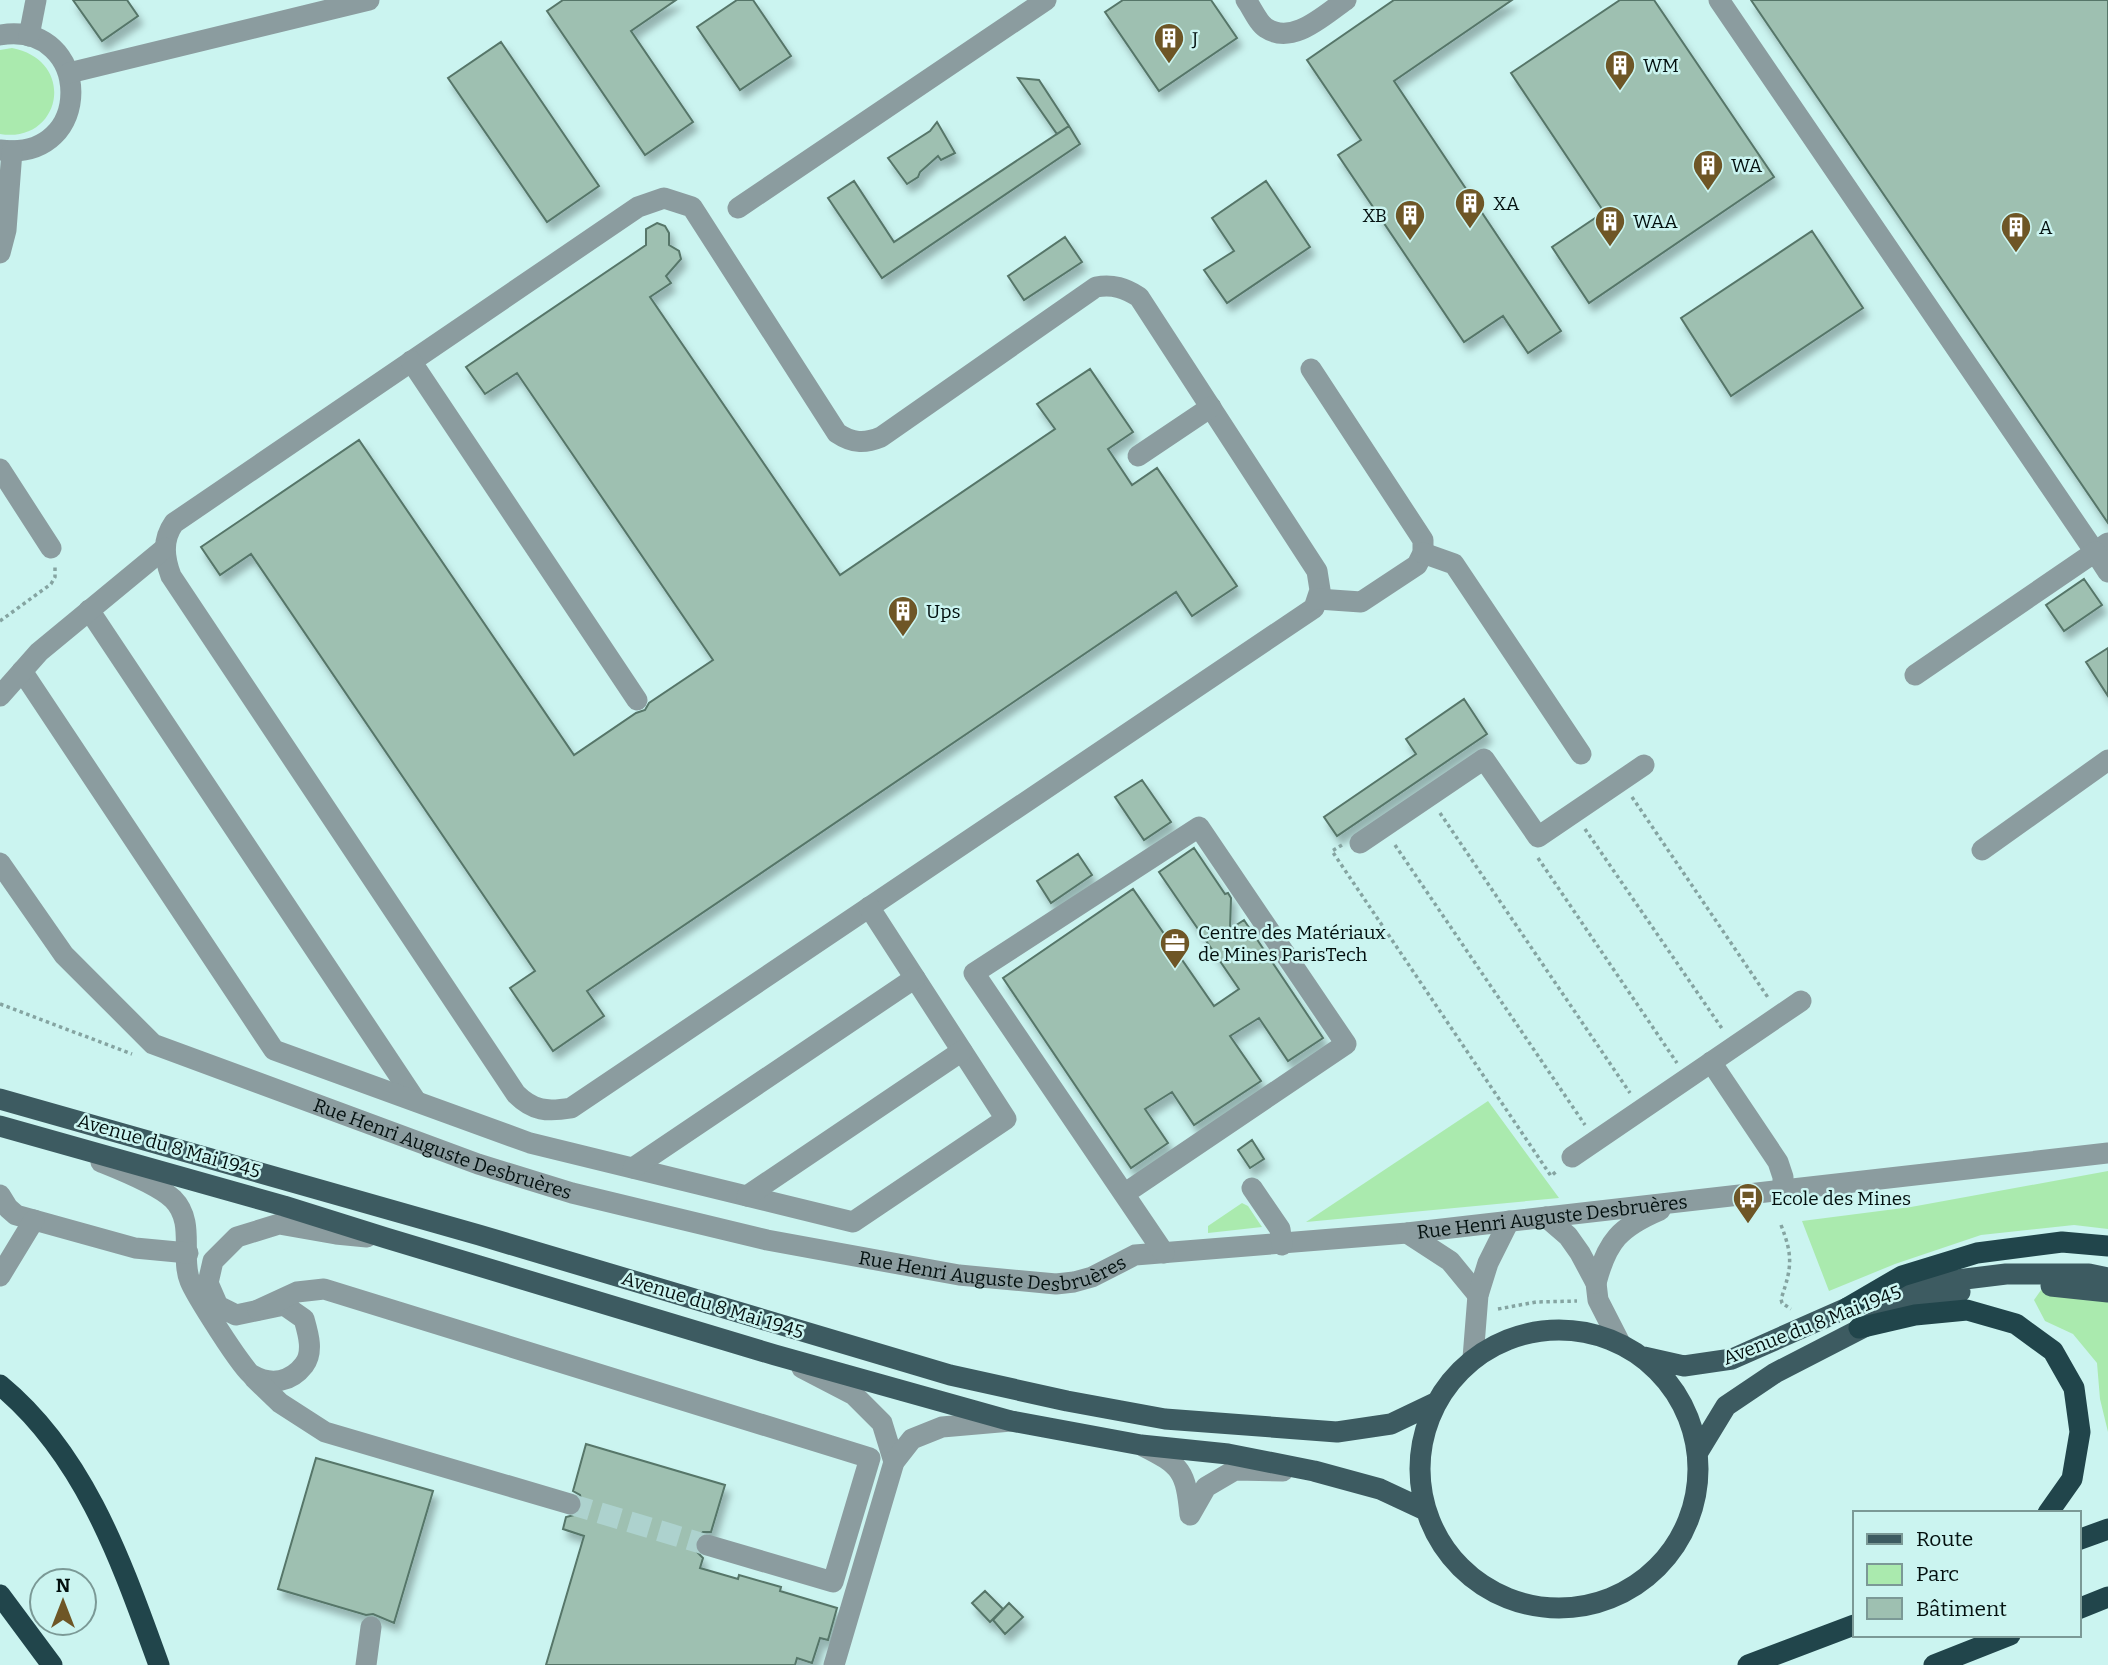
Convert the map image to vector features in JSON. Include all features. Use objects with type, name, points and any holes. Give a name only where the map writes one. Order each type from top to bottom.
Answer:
[{"type":"highway","points":[[1847,1308],[1902,1276],[1977,1253],[2062,1241],[2108,1246]]},
{"type":"highway","points":[[1858,1328],[1915,1315],[1967,1310],[2016,1324],[2053,1351],[2074,1388],[2080,1432],[2072,1479],[2049,1511]]},
{"type":"highway","points":[[0,1385],[37,1421],[64,1454],[85,1488],[121,1564],[159,1665]]},
{"type":"highway","points":[[2080,1539],[2108,1529]]},
{"type":"highway","points":[[0,1595],[52,1665]]},
{"type":"highway","points":[[2080,1608],[2108,1597]]},
{"type":"highway","points":[[1748,1665],[1853,1625]]},
{"type":"highway","points":[[1934,1665],[2005,1637]]},
{"type":"main road","name":"Avenue du 8 Mai 1945","points":[[0,1099],[466,1231],[950,1375],[1067,1401],[1165,1419],[1337,1432],[1391,1424],[1435,1403]]},
{"type":"main road","name":"Avenue du 8 Mai 1945","points":[[0,1126],[284,1206],[775,1354],[1011,1421],[1141,1445],[1228,1454],[1314,1471],[1380,1489],[1425,1510]]},
{"type":"main road","name":"Avenue du 8 Mai 1945","points":[[1643,1357],[1684,1366],[1732,1359],[1847,1308],[1924,1284],[2006,1273],[2089,1273],[2108,1278]]},
{"type":"main road","name":"Avenue du 8 Mai 1945","points":[[1698,1452],[1726,1406],[1774,1373],[1909,1304],[1955,1293],[2020,1284],[2108,1292]]},
{"type":"main road","name":"Avenue du 8 Mai 1945","points":[[1544,1329],[1583,1331],[1620,1343],[1643,1357],[1670,1383],[1689,1415],[1698,1452],[1698,1489],[1688,1526],[1668,1558],[1640,1583],[1606,1601],[1594,1604],[1570,1609],[1532,1606],[1496,1594],[1465,1573],[1440,1544],[1425,1510],[1419,1474],[1422,1437],[1435,1403],[1473,1358],[1507,1339],[1544,1329]]},
{"type":"street","points":[[29,36],[36,0]]},
{"type":"street","points":[[69,73],[369,0]]},
{"type":"street","points":[[738,208],[1046,0]]},
{"type":"street","points":[[1247,0],[1265,27],[1281,33],[1299,31],[1346,0]]},
{"type":"street","points":[[1719,0],[2101,547],[2108,572]]},
{"type":"street","points":[[0,35],[12,33],[29,36],[46,44],[60,56],[69,73],[72,90],[71,107],[64,123],[53,136],[38,146],[21,151],[6,150],[6,230],[0,253]]},
{"type":"street","points":[[664,198],[692,207],[837,433],[847,440],[870,442],[881,437],[1096,287],[1107,285],[1129,290],[1139,297],[1211,407],[1318,571],[1318,599],[1314,608],[570,1108],[538,1111],[525,1104],[516,1094],[171,576],[166,562],[166,534],[173,523],[638,207],[664,198]]},
{"type":"street","points":[[411,361],[637,700]]},
{"type":"street","points":[[1311,369],[1423,540],[1423,553],[1417,565],[1361,601],[1318,599]]},
{"type":"street","points":[[1138,456],[1211,407]]},
{"type":"street","points":[[0,469],[51,548]]},
{"type":"street","points":[[1915,675],[2101,547]]},
{"type":"street","points":[[0,696],[39,652],[165,548]]},
{"type":"street","points":[[1423,553],[1454,564],[1581,754]]},
{"type":"street","points":[[89,610],[416,1101]]},
{"type":"street","points":[[22,671],[274,1050],[530,1143],[853,1222],[1006,1119],[869,907]]},
{"type":"street","points":[[1352,842],[1383,828],[1484,759],[1538,837],[1644,765]]},
{"type":"street","points":[[1982,850],[2108,760]]},
{"type":"street","points":[[1124,1194],[1346,1044],[1199,827],[974,973],[1164,1253]]},
{"type":"street","name":"Rue Henri Auguste Desbruères","points":[[0,863],[64,955],[153,1044],[478,1164],[572,1193],[767,1240],[973,1276],[1056,1284],[1093,1278],[1135,1255],[1407,1233],[2108,1153]]},
{"type":"street","points":[[633,1168],[915,978]]},
{"type":"street","points":[[1572,1157],[1801,1001]]},
{"type":"street","points":[[747,1196],[962,1051]]},
{"type":"street","points":[[1711,1062],[1778,1162],[1783,1177],[1783,1191]]},
{"type":"street","points":[[530,1143],[538,1111]]},
{"type":"street","points":[[47,1139],[137,1177],[173,1199],[184,1219],[189,1279],[250,1374],[280,1404],[326,1432],[570,1504]]},
{"type":"street","points":[[1252,1188],[1280,1229],[1282,1245]]},
{"type":"street","points":[[1597,1292],[1602,1262],[1623,1230],[1636,1220],[1678,1202]]},
{"type":"street","points":[[3,1207],[16,1215],[135,1248],[188,1254]]},
{"type":"street","points":[[1546,1217],[1568,1236],[1580,1253],[1620,1343]]},
{"type":"street","points":[[0,1276],[34,1220]]},
{"type":"street","points":[[1473,1358],[1477,1305],[1488,1263],[1509,1221]]},
{"type":"street","points":[[250,1374],[272,1382],[294,1377],[306,1362],[310,1343],[304,1319],[284,1305],[236,1315],[218,1306],[208,1283],[213,1261],[237,1237],[279,1224],[336,1234],[386,1238]]},
{"type":"street","points":[[1407,1233],[1450,1261],[1477,1305]]},
{"type":"street","points":[[258,1310],[297,1292],[324,1289],[870,1458],[833,1582],[707,1545]]},
{"type":"street","points":[[775,1354],[854,1395],[882,1423],[894,1462]]},
{"type":"street","points":[[834,1665],[894,1462],[912,1439],[942,1427],[1011,1421]]},
{"type":"street","points":[[1141,1445],[1172,1460],[1187,1484],[1190,1515],[1206,1487],[1235,1470],[1314,1471]]},
{"type":"street","points":[[366,1665],[371,1627]]},
{"type":"path","points":[[0,621],[51,584],[55,577],[51,548]]},
{"type":"path","points":[[1621,781],[1780,1015]]},
{"type":"path","points":[[1429,796],[1642,1110]]},
{"type":"path","points":[[1574,813],[1734,1046]]},
{"type":"path","points":[[1383,828],[1595,1141]]},
{"type":"path","points":[[1352,842],[1345,843],[1332,852],[1551,1176],[1572,1157]]},
{"type":"path","points":[[1536,855],[1688,1078]]},
{"type":"path","points":[[1781,1225],[1790,1247],[1790,1264],[1781,1299],[1788,1308],[1800,1313]]},
{"type":"path","points":[[1477,1305],[1536,1302],[1597,1292]]},
{"type":"green space","points":[[12,48],[33,56],[47,68],[53,84],[54,100],[48,115],[37,127],[21,134],[0,134],[0,50]]},
{"type":"green space","points":[[1488,1101],[1559,1198],[1306,1222]]},
{"type":"green space","points":[[2108,1171],[2108,1229],[2074,1225],[1981,1235],[1895,1264],[1829,1291],[1802,1221],[1911,1207]]},
{"type":"green space","points":[[1242,1203],[1248,1206],[1262,1227],[1208,1233],[1208,1226]]},
{"type":"green space","points":[[2046,1283],[2108,1290],[2108,1432],[2100,1399],[2097,1363],[2073,1334],[2045,1321],[2034,1300]]},
{"type":"building","points":[[73,0],[127,0],[138,16],[102,41]]},
{"type":"building","points":[[563,0],[676,0],[631,31],[693,122],[645,155],[547,11]]},
{"type":"building","points":[[737,0],[753,0],[791,56],[740,90],[697,27]]},
{"type":"building","name":"J","points":[[1123,0],[1211,0],[1237,38],[1159,91],[1105,12]]},
{"type":"building","points":[[1394,0],[1512,0],[1394,81],[1561,331],[1528,353],[1503,316],[1464,342],[1338,155],[1361,140],[1307,60]]},
{"type":"building","points":[[1620,0],[1654,0],[1774,177],[1589,303],[1552,247],[1604,212],[1511,73]]},
{"type":"building","name":"A","points":[[1751,0],[2108,0],[2108,523]]},
{"type":"building","points":[[501,42],[599,186],[547,222],[448,78]]},
{"type":"building","points":[[1018,78],[1039,80],[1069,126],[1057,134]]},
{"type":"building","points":[[937,122],[955,153],[941,160],[938,156],[918,177],[907,184],[888,158],[930,131]]},
{"type":"building","points":[[1069,126],[1080,144],[882,278],[828,198],[854,181],[894,242]]},
{"type":"building","points":[[1266,181],[1310,247],[1227,303],[1204,270],[1234,251],[1212,218]]},
{"type":"building","name":"Ups","points":[[657,223],[665,226],[669,233],[669,245],[679,251],[681,259],[666,276],[671,283],[650,297],[840,575],[1055,429],[1037,404],[1090,369],[1133,432],[1108,449],[1132,485],[1157,468],[1237,586],[1192,616],[1176,592],[587,991],[604,1016],[553,1051],[510,988],[535,971],[251,554],[220,575],[201,547],[359,440],[574,755],[636,713],[645,710],[649,703],[713,660],[517,373],[485,394],[466,367],[646,245],[646,229]]},
{"type":"building","points":[[1812,231],[1863,308],[1731,396],[1681,318]]},
{"type":"building","points":[[1065,237],[1082,262],[1024,300],[1008,276]]},
{"type":"building","points":[[2084,579],[2102,605],[2064,631],[2046,605]]},
{"type":"building","points":[[2108,648],[2108,696],[2086,662]]},
{"type":"building","points":[[1464,699],[1487,734],[1337,836],[1324,817],[1416,754],[1406,739]]},
{"type":"building","points":[[1142,780],[1171,822],[1144,840],[1115,797]]},
{"type":"building","points":[[1194,848],[1225,894],[1228,893],[1231,898],[1230,929],[1244,920],[1323,1038],[1288,1061],[1259,1018],[1230,1036],[1261,1081],[1194,1125],[1172,1092],[1145,1109],[1168,1143],[1131,1168],[1003,978],[1133,889],[1214,1006],[1239,989],[1159,872]]},
{"type":"building","points":[[1078,854],[1092,875],[1051,903],[1037,881]]},
{"type":"building","points":[[1252,1140],[1264,1159],[1250,1168],[1238,1150]]},
{"type":"building","points":[[586,1444],[725,1485],[711,1532],[703,1532],[695,1541],[694,1549],[703,1558],[700,1568],[781,1587],[780,1591],[837,1608],[828,1640],[820,1638],[812,1663],[797,1658],[795,1665],[546,1665],[584,1536],[563,1529],[566,1517],[578,1514],[583,1507],[580,1495],[573,1491]]},
{"type":"building","points":[[316,1458],[433,1491],[394,1623],[373,1614],[366,1615],[278,1589]]},
{"type":"building","points":[[985,1591],[1003,1609],[990,1622],[972,1603]]},
{"type":"building","points":[[1009,1603],[1023,1617],[1005,1634],[993,1620]]},
{"type":"tunnel","points":[[570,1504],[707,1545]]},
{"type":"place","name":"J","points":[[1169,65]]},
{"type":"place","name":"WM","points":[[1620,92]]},
{"type":"place","name":"WA","points":[[1708,192]]},
{"type":"place","name":"XA","points":[[1470,230]]},
{"type":"place","name":"XB","points":[[1410,242]]},
{"type":"place","name":"WAA","points":[[1610,248]]},
{"type":"place","name":"A","points":[[2016,254]]},
{"type":"place","name":"Ups","points":[[903,638]]},
{"type":"place","name":"Centre des Matériaux de Mines ParisTech","points":[[1175,970]]},
{"type":"place","name":"Ecole des Mines","points":[[1748,1225]]}]
